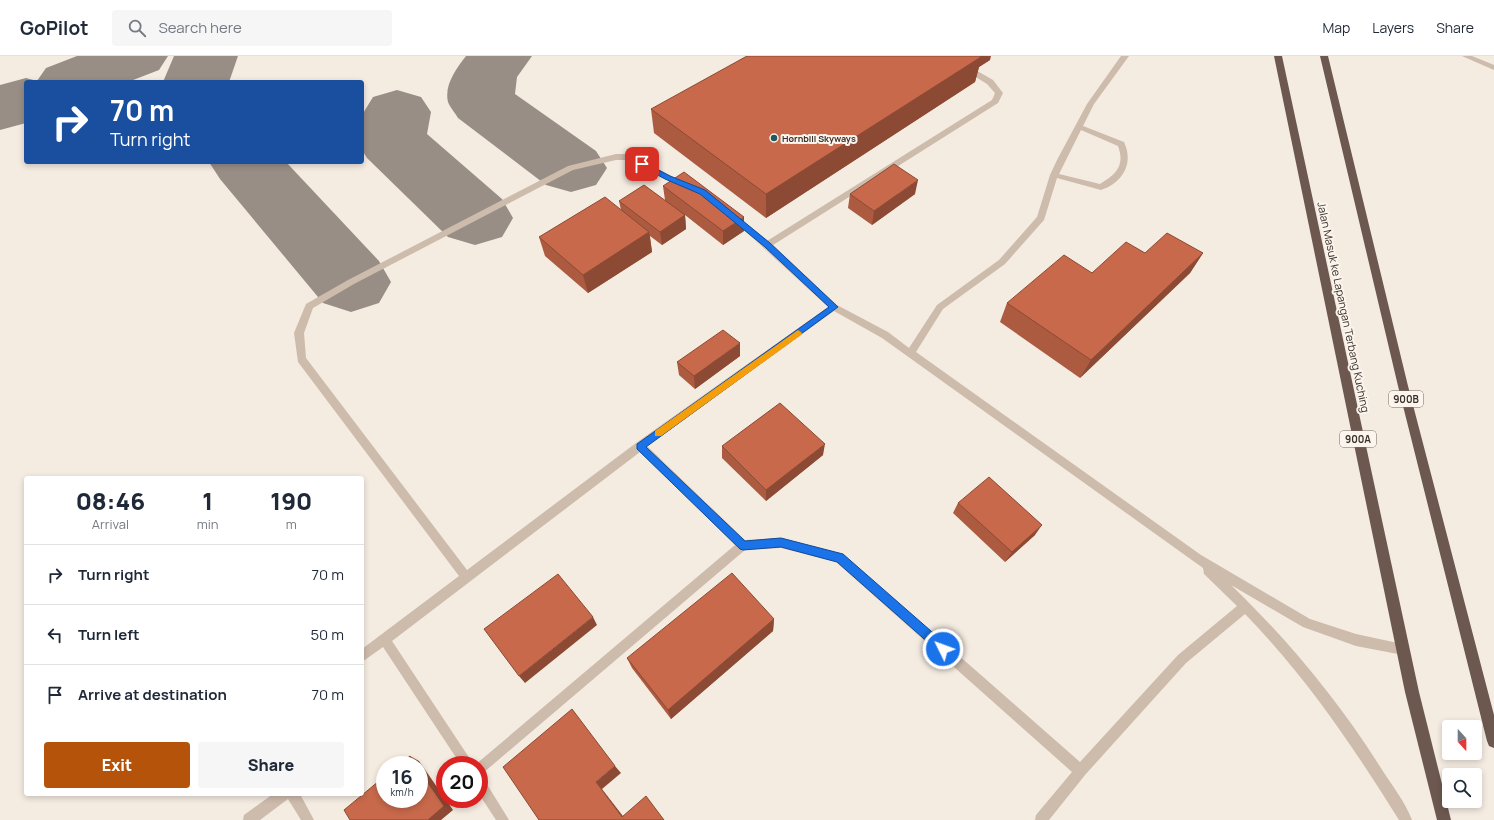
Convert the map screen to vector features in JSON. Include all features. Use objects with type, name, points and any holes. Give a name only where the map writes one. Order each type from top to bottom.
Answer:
[{"type":"highway","name":"Jalan Masuk ke Lapangan Terbang Kuching","points":[[1278,56],[1402,649],[1444,820]]},
{"type":"highway","name":"900B","points":[[1324,56],[1403,386],[1494,740]]},
{"type":"lane","points":[[767,245],[995,101],[999,93],[990,82],[946,56]]},
{"type":"lane","points":[[911,353],[940,307],[1002,262],[1041,218],[1054,175],[1091,104],[1125,56]]},
{"type":"lane","points":[[1466,56],[1494,68]]},
{"type":"lane","points":[[1054,175],[1101,187],[1112,181],[1119,174],[1125,157],[1121,144],[1079,127]]},
{"type":"lane","points":[[466,577],[301,359],[298,333],[309,306],[351,282],[571,168],[609,158],[627,157],[636,160],[667,178],[694,188]]},
{"type":"lane","points":[[726,211],[767,245],[834,307],[885,335],[911,353],[1197,559],[1306,623],[1356,640],[1402,649]]},
{"type":"lane","points":[[364,654],[640,446],[834,307]]},
{"type":"lane","points":[[640,446],[743,545]]},
{"type":"lane","points":[[488,761],[743,545],[781,543],[840,558],[1081,771]]},
{"type":"lane","points":[[1197,559],[1245,607],[1307,674],[1359,746],[1406,820]]},
{"type":"lane","points":[[1041,820],[1081,771],[1182,659],[1245,607]]},
{"type":"lane","points":[[384,639],[462,756]]},
{"type":"lane","points":[[249,820],[281,796]]},
{"type":"lane","points":[[293,796],[308,820]]},
{"type":"lane","points":[[488,796],[503,820]]},
{"type":"building","name":"Hornbill Skyways","points":[[747,56],[981,57],[766,194],[651,109]]},
{"type":"building","points":[[894,164],[918,180],[874,211],[850,194]]},
{"type":"building","points":[[684,172],[744,217],[723,231],[663,186]]},
{"type":"building","points":[[644,185],[685,215],[660,232],[619,201]]},
{"type":"building","points":[[605,197],[649,232],[583,275],[539,237]]},
{"type":"building","points":[[1167,233],[1203,253],[1091,360],[1007,303],[1064,255],[1092,273],[1126,242],[1145,253]]},
{"type":"building","points":[[723,330],[740,343],[694,376],[677,362]]},
{"type":"building","points":[[780,403],[825,444],[766,490],[722,446]]},
{"type":"building","points":[[989,477],[1042,525],[1012,552],[958,503]]},
{"type":"building","points":[[732,573],[774,619],[668,710],[627,658]]},
{"type":"building","points":[[558,574],[593,617],[519,676],[484,629]]},
{"type":"building","points":[[572,709],[615,766],[596,782],[622,817],[646,796],[664,820],[539,820],[503,767]]},
{"type":"building","points":[[376,783],[376,808],[428,808],[428,783],[436,794],[436,808],[442,808],[428,820],[350,820],[344,810],[361,796],[364,796],[364,793]]},
{"type":"taxiway","points":[[74,80],[136,56]]},
{"type":"taxiway","points":[[197,80],[206,56]]},
{"type":"taxiway","points":[[500,56],[491,66],[485,77],[481,96],[482,103],[571,168]]},
{"type":"taxiway","points":[[0,109],[24,100]]},
{"type":"taxiway","points":[[397,112],[392,130],[392,142],[475,218]]},
{"type":"taxiway","points":[[247,164],[351,282]]},
{"type":"slow traffic","points":[[658,433],[798,333]]},
{"type":"place","name":"Hornbill Skyways","points":[[774,138]]},
{"type":"route","points":[[642,164],[667,178],[702,192],[767,245],[834,307],[640,446],[743,545],[781,543],[840,558],[943,649]]}]
